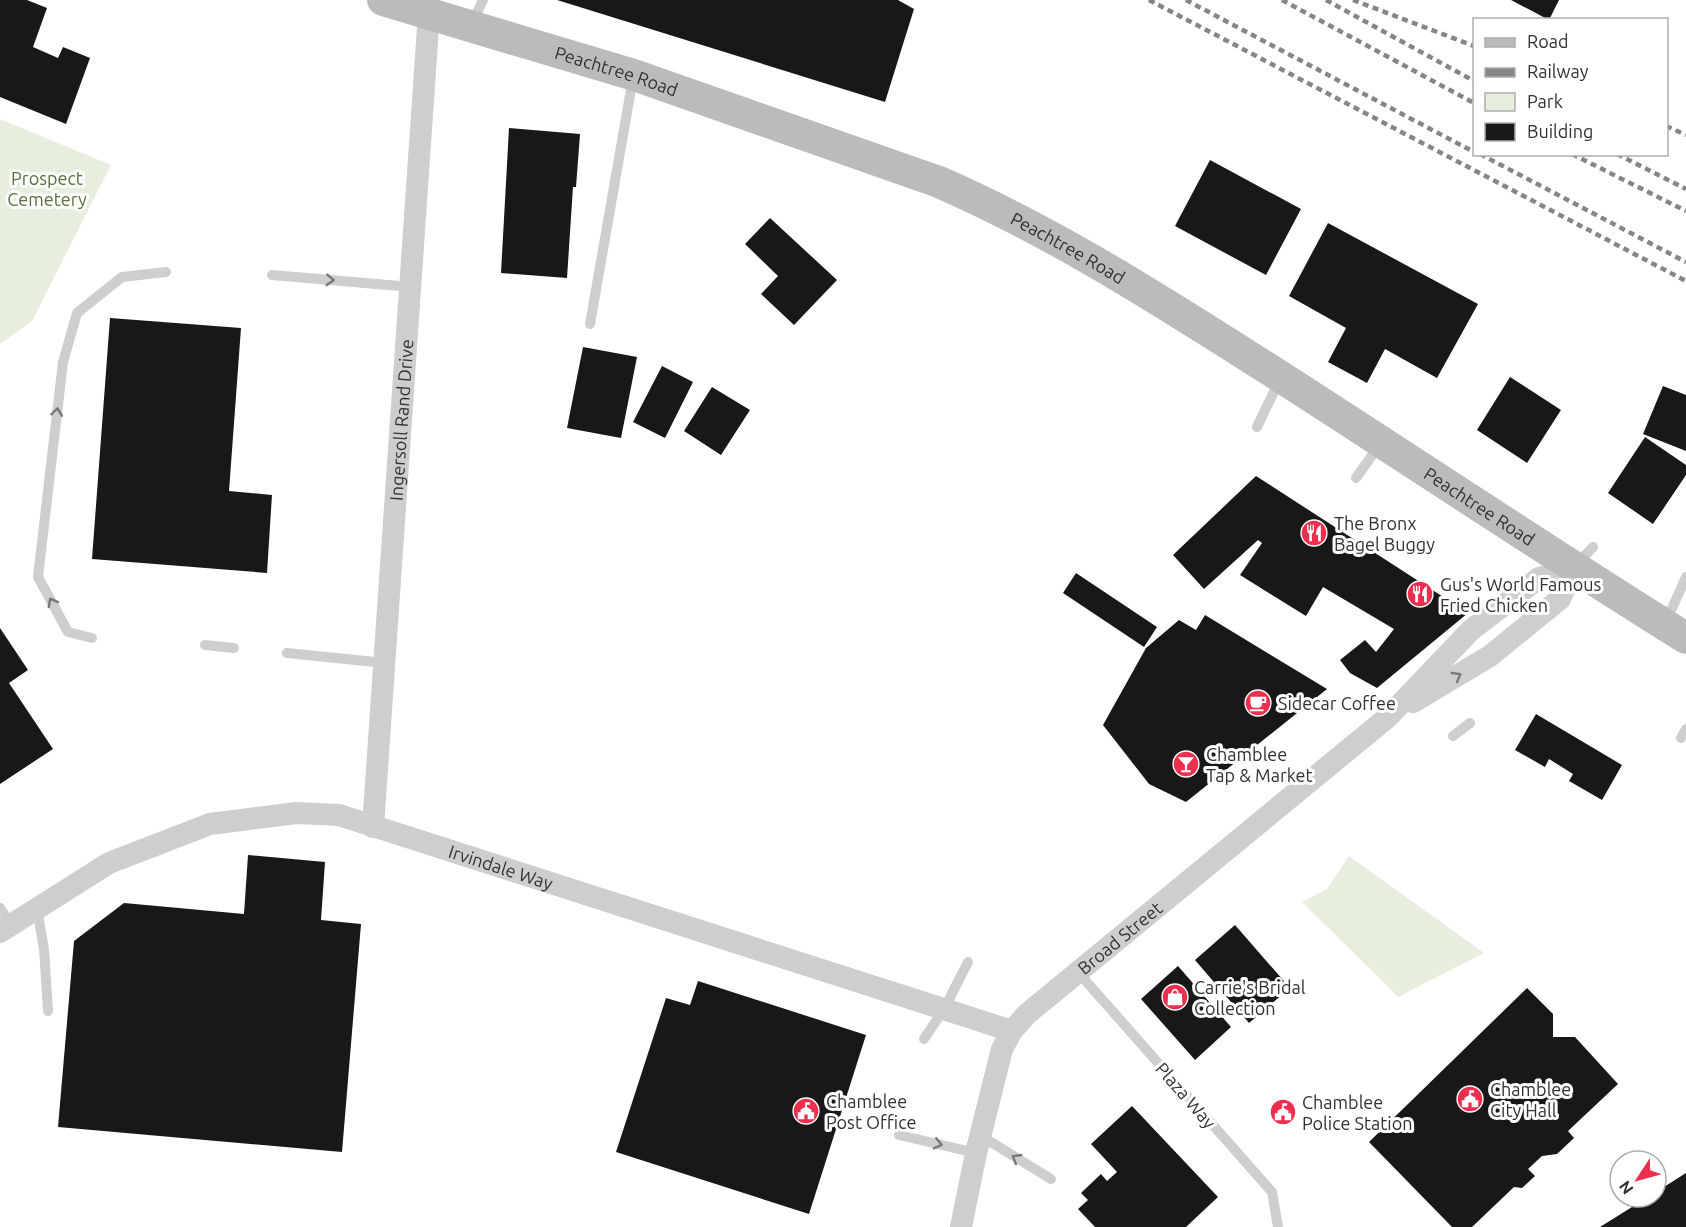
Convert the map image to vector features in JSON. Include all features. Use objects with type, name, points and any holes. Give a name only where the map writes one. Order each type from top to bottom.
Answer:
[{"type":"street","name":"Peachtree Road","points":[[383,0],[429,13],[477,13],[634,75],[939,182],[971,196],[1142,288],[1383,442],[1584,557],[1675,631]]},
{"type":"street","name":"Ingersoll Rand Drive","points":[[374,827],[429,13]]},
{"type":"street","name":"Broad Street","points":[[1388,717],[1490,657],[1560,599],[1584,557]]},
{"type":"street","name":"Broad Street","points":[[961,1227],[978,1144],[1002,1049],[1012,1031],[1027,1014],[1388,717],[1472,630],[1539,578],[1584,557]]},
{"type":"street","name":"Irvindale Way","points":[[4,922],[37,909],[109,863],[210,824],[296,813],[339,815],[1012,1031]]},
{"type":"lane","points":[[590,324],[634,75]]},
{"type":"lane","points":[[92,638],[68,632],[38,577],[63,362],[77,313],[122,277],[166,272]]},
{"type":"lane","points":[[272,275],[411,287]]},
{"type":"lane","points":[[1257,427],[1281,377]]},
{"type":"lane","points":[[1356,478],[1383,442]]},
{"type":"lane","points":[[1675,631],[1686,577]]},
{"type":"lane","points":[[205,645],[234,648]]},
{"type":"lane","points":[[286,653],[385,663]]},
{"type":"lane","points":[[1453,736],[1470,723]]},
{"type":"lane","points":[[37,909],[44,949],[48,1011]]},
{"type":"lane","points":[[924,1039],[944,1009],[968,962]]},
{"type":"lane","name":"Plaza Way","points":[[1077,971],[1272,1192],[1278,1227]]},
{"type":"lane","points":[[899,1135],[978,1144],[1051,1179]]},
{"type":"green space","name":"Prospect Cemetery","points":[[0,119],[111,165],[32,321],[0,344]]},
{"type":"green space","points":[[1349,856],[1484,953],[1398,997],[1302,902],[1327,889]]},
{"type":"building","points":[[0,0],[27,0],[47,8],[33,47],[58,58],[63,47],[90,58],[66,124],[0,97]]},
{"type":"building","points":[[557,0],[898,0],[914,9],[885,102]]},
{"type":"building","points":[[1511,0],[1559,0],[1550,18],[1545,18]]},
{"type":"building","points":[[509,128],[580,134],[576,187],[573,187],[567,278],[501,273]]},
{"type":"building","points":[[1210,160],[1301,209],[1266,275],[1175,226]]},
{"type":"building","points":[[770,218],[837,280],[794,325],[761,294],[778,276],[745,244]]},
{"type":"building","points":[[1328,223],[1478,304],[1437,378],[1385,349],[1367,383],[1328,362],[1346,328],[1289,296]]},
{"type":"building","points":[[110,318],[241,328],[229,491],[272,495],[267,573],[92,559]]},
{"type":"building","points":[[583,347],[637,357],[621,438],[567,428]]},
{"type":"building","points":[[662,366],[693,382],[665,438],[633,422]]},
{"type":"building","points":[[1510,377],[1561,410],[1527,463],[1477,430]]},
{"type":"building","points":[[1663,386],[1686,395],[1686,451],[1643,434]]},
{"type":"building","points":[[712,387],[750,410],[721,455],[684,431]]},
{"type":"building","points":[[1645,437],[1686,465],[1686,475],[1653,524],[1608,493]]},
{"type":"building","points":[[1256,476],[1468,613],[1377,688],[1350,673],[1340,660],[1365,640],[1376,652],[1394,629],[1323,587],[1306,616],[1240,575],[1262,543],[1258,540],[1204,589],[1173,555]]},
{"type":"building","points":[[1076,573],[1157,627],[1144,647],[1063,593]]},
{"type":"building","points":[[1205,615],[1327,689],[1186,802],[1149,784],[1103,725],[1146,648],[1179,620],[1196,630]]},
{"type":"building","points":[[0,628],[28,670],[9,683],[53,749],[0,784]]},
{"type":"building","points":[[1536,714],[1622,765],[1602,800],[1569,781],[1573,774],[1549,759],[1545,767],[1515,750]]},
{"type":"building","points":[[248,855],[325,862],[321,920],[361,924],[342,1152],[58,1127],[74,941],[124,903],[244,914]]},
{"type":"building","points":[[1235,925],[1290,988],[1249,1023],[1195,960]]},
{"type":"building","points":[[1178,966],[1231,1027],[1195,1060],[1141,999]]},
{"type":"building","points":[[698,981],[866,1035],[809,1214],[616,1152],[666,998],[690,1005]]},
{"type":"building","points":[[1527,988],[1553,1014],[1553,1037],[1575,1037],[1618,1084],[1568,1131],[1574,1138],[1557,1154],[1542,1156],[1528,1169],[1535,1176],[1522,1188],[1514,1187],[1472,1227],[1452,1227],[1369,1142]]},
{"type":"building","points":[[1132,1106],[1218,1197],[1186,1227],[1095,1227],[1078,1209],[1088,1200],[1081,1193],[1101,1174],[1107,1181],[1117,1172],[1091,1144]]},
{"type":"building","points":[[1686,1173],[1686,1227],[1600,1227],[1629,1209],[1668,1209],[1668,1184]]},
{"type":"railway","points":[[1149,0],[1686,281]]},
{"type":"railway","points":[[1186,0],[1473,151]]},
{"type":"railway","points":[[1282,0],[1473,102]]},
{"type":"railway","points":[[1326,0],[1473,80]]},
{"type":"railway","points":[[1353,0],[1473,46]]},
{"type":"railway","points":[[1668,127],[1686,135]]},
{"type":"railway","points":[[1484,156],[1686,262]]},
{"type":"railway","points":[[1576,156],[1686,211]]},
{"type":"railway","points":[[1621,156],[1686,189]]},
{"type":"place","name":"The Bronx Bagel Buggy","points":[[1314,533]]},
{"type":"place","name":"Gus's World Famous Fried Chicken","points":[[1420,594]]},
{"type":"place","name":"Sidecar Coffee","points":[[1258,703]]},
{"type":"place","name":"Chamblee Tap & Market","points":[[1186,764]]},
{"type":"place","name":"Carrie's Bridal Collection","points":[[1175,997]]},
{"type":"place","name":"Chamblee City Hall","points":[[1470,1099]]},
{"type":"place","name":"Chamblee Post Office","points":[[806,1111]]},
{"type":"place","name":"Chamblee Police Station","points":[[1283,1112]]}]
